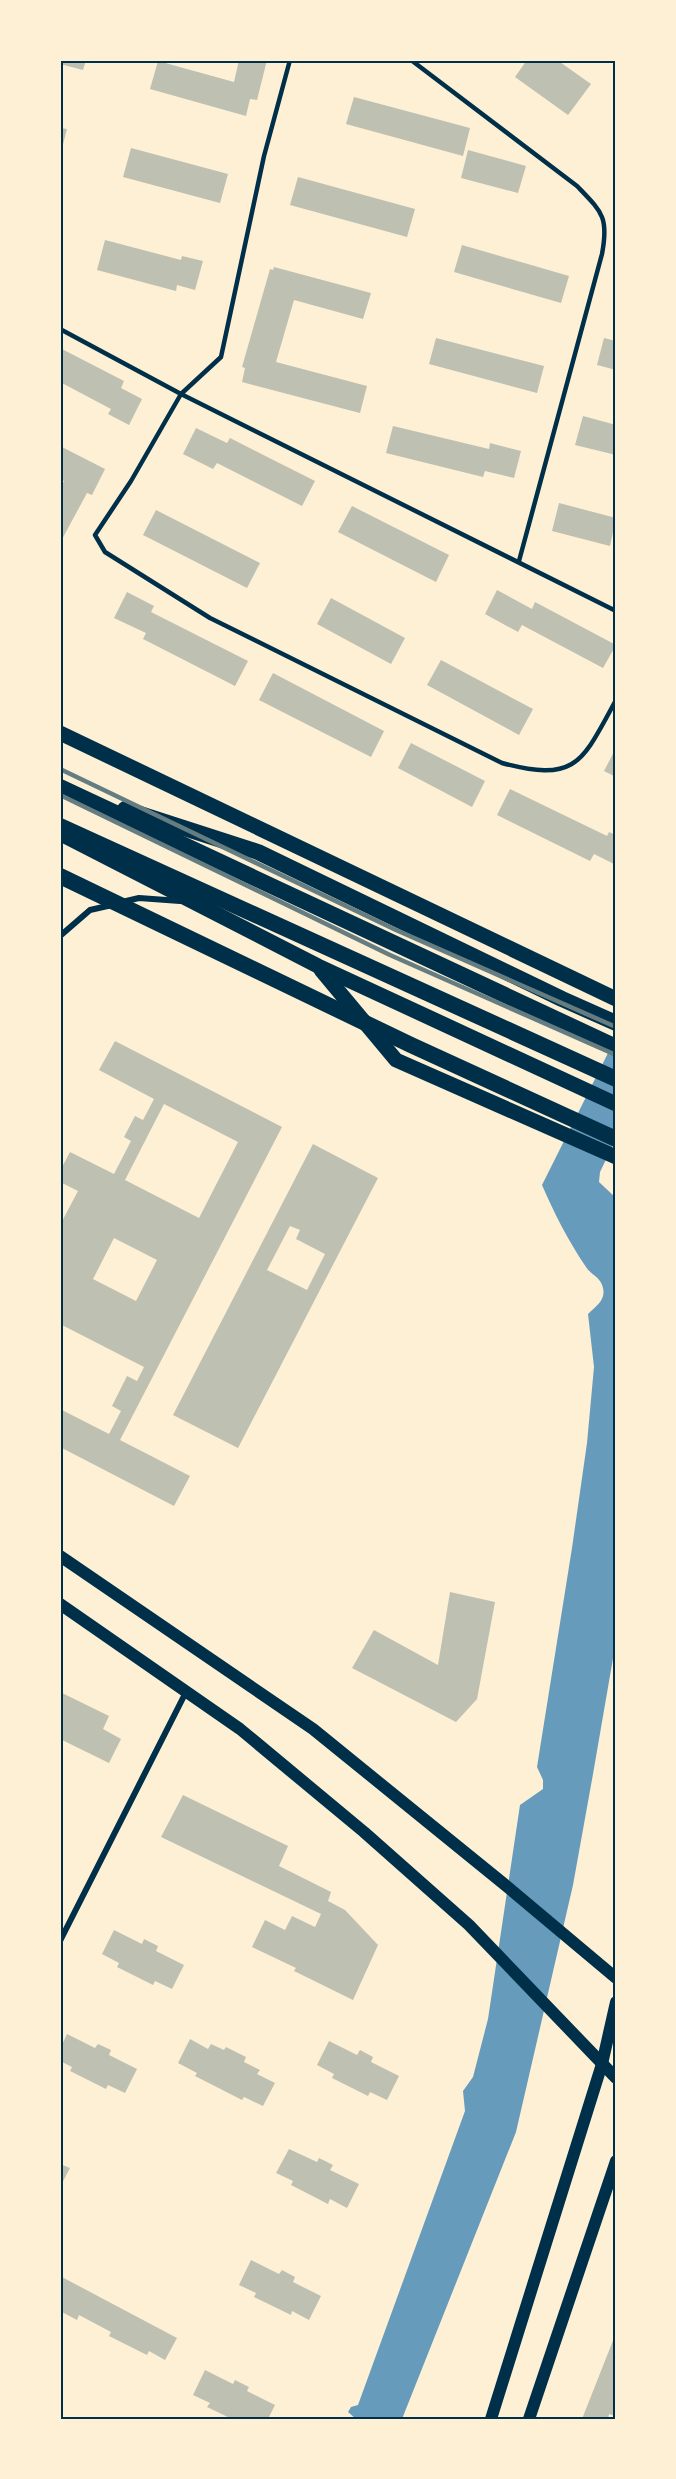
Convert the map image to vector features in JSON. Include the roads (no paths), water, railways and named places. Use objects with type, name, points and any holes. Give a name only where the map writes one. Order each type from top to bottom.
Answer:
[{"type":"highway","points":[[60,787],[258,852],[616,1023]]},
{"type":"highway","points":[[60,787],[616,1047]]},
{"type":"highway","points":[[60,826],[616,1079]]},
{"type":"highway","points":[[60,876],[390,1036],[616,1139]]},
{"type":"main road","points":[[60,733],[610,997]]},
{"type":"main road","points":[[60,833],[318,966],[616,1104]]},
{"type":"main road","points":[[318,966],[396,1060],[616,1157]]},
{"type":"main road","points":[[60,1556],[313,1729],[616,1978]]},
{"type":"main road","points":[[60,1604],[240,1729],[364,1832],[479,1935],[616,2078]]},
{"type":"main road","points":[[491,2419],[602,2064],[616,2002]]},
{"type":"main road","points":[[529,2419],[616,2161]]},
{"type":"street","points":[[60,936],[90,910],[139,898],[192,901]]},
{"type":"street","points":[[60,1941],[186,1692]]},
{"type":"lane","points":[[290,60],[264,156],[221,357],[181,394],[131,481],[95,535],[105,552],[210,618],[502,763],[540,772],[560,771],[578,761],[598,734],[616,700]]},
{"type":"lane","points":[[411,60],[577,186],[598,208],[606,230],[602,254],[519,561]]},
{"type":"lane","points":[[60,329],[181,394],[616,611]]},
{"type":"water","points":[[616,1037],[616,1139],[600,1172],[599,1182],[616,1198],[616,1641],[573,1885],[516,2132],[402,2419],[356,2419],[348,2412],[351,2407],[358,2405],[465,2111],[463,2091],[473,2077],[488,2019],[520,1805],[543,1789],[543,1780],[537,1767],[587,1443],[594,1367],[588,1314],[600,1302],[604,1292],[602,1284],[588,1270],[568,1237],[542,1185]]},
{"type":"railway","points":[[60,769],[396,930],[616,1027]]},
{"type":"railway","points":[[60,795],[390,955],[616,1055]]}]
